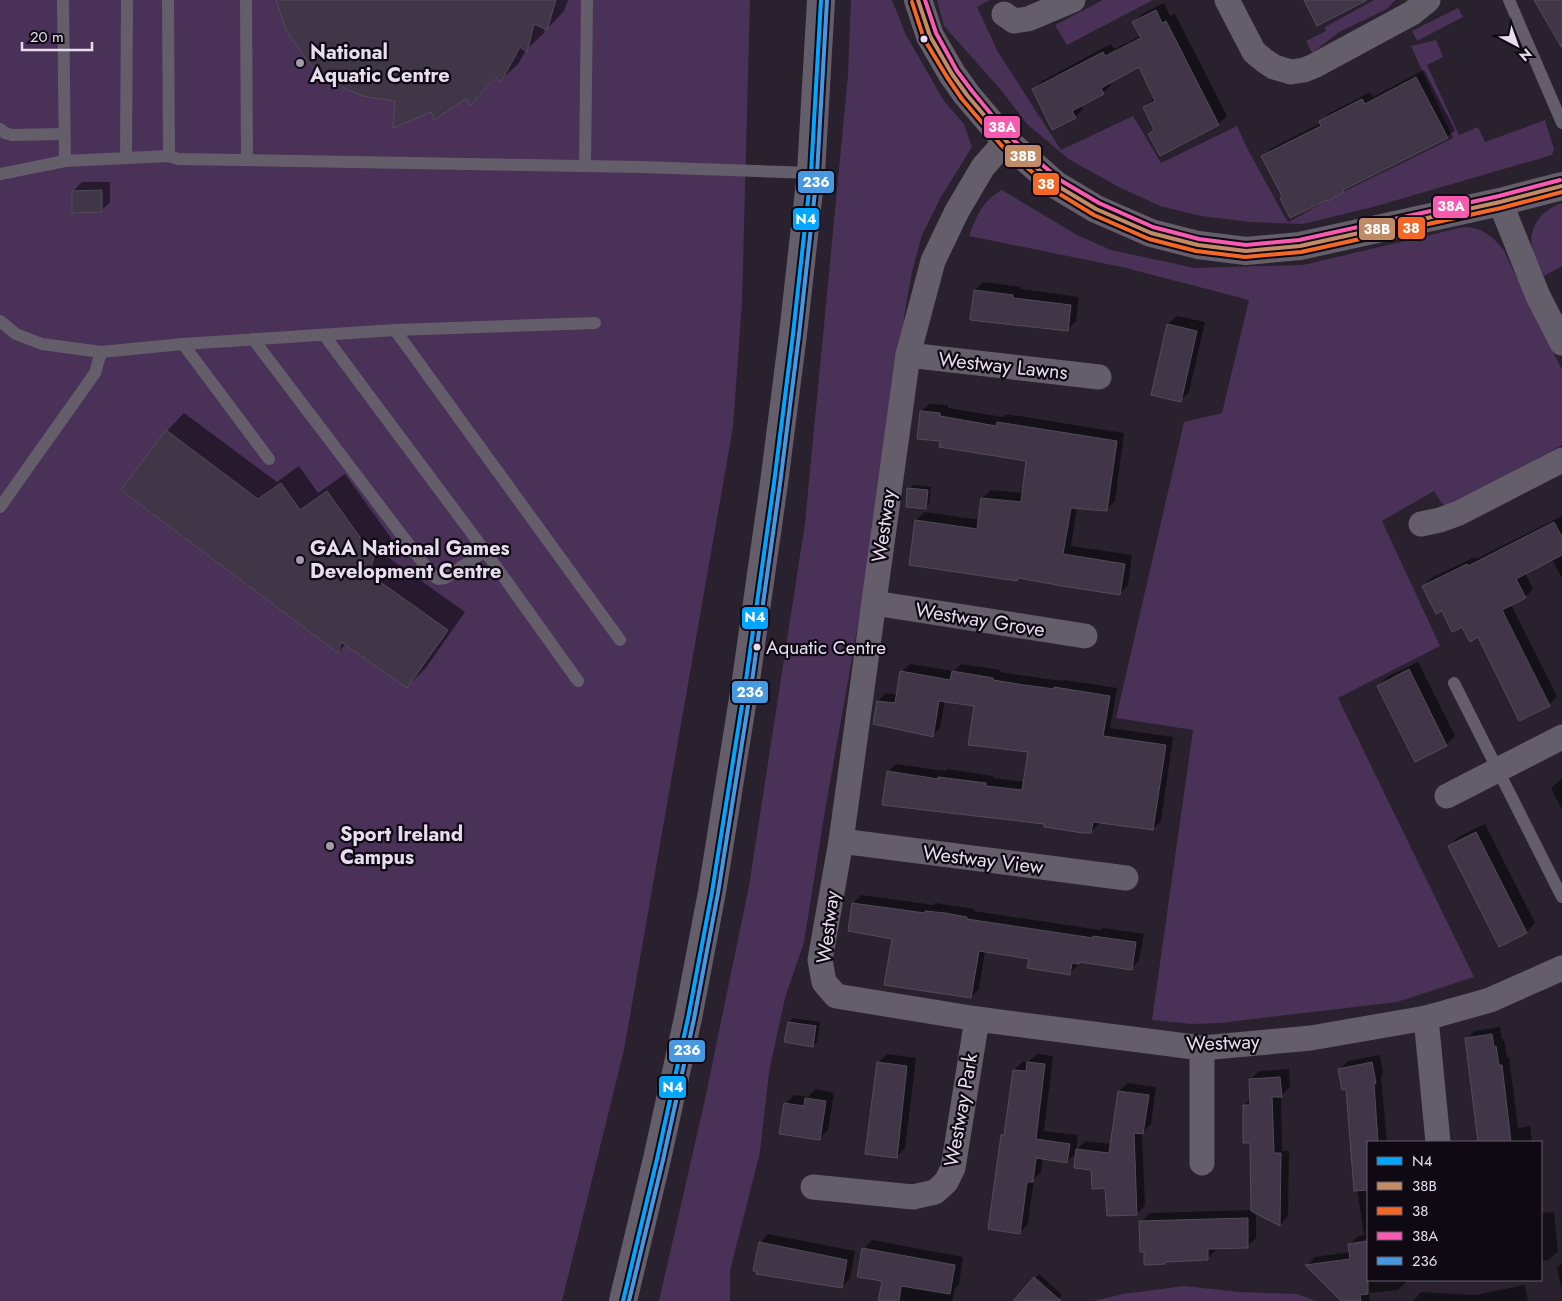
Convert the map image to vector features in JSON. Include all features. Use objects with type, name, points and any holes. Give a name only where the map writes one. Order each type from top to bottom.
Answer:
[{"type":"main road","points":[[623,1301],[688,1018],[712,892],[746,680],[774,483],[811,173],[821,0]]},
{"type":"main road","points":[[918,0],[930,36],[952,74],[980,112],[1006,142],[1056,185],[1085,203],[1151,233],[1198,245],[1246,251],[1300,246],[1500,202],[1562,186]]},
{"type":"street","points":[[1004,14],[1014,21],[1028,19],[1073,0]]},
{"type":"street","points":[[1227,0],[1254,52],[1274,67],[1291,72],[1314,66],[1412,13],[1428,0]]},
{"type":"street","name":"Westway","points":[[1006,142],[982,167],[957,211],[933,261],[908,356],[840,841],[820,960],[824,982],[836,996],[977,1019],[1202,1048],[1311,1038],[1426,1018],[1490,1000],[1562,968]]},
{"type":"street","points":[[1500,202],[1538,296],[1562,342]]},
{"type":"street","name":"Westway Lawns","points":[[908,356],[1099,377]]},
{"type":"street","points":[[1421,524],[1440,520],[1459,512],[1562,460]]},
{"type":"street","name":"Westway Grove","points":[[874,603],[1085,636]]},
{"type":"street","points":[[1447,796],[1562,737]]},
{"type":"street","name":"Westway View","points":[[840,841],[1126,878]]},
{"type":"street","points":[[1426,1018],[1438,1141]]},
{"type":"street","name":"Westway Park","points":[[813,1187],[913,1197],[935,1192],[946,1182],[953,1168],[977,1019]]},
{"type":"street","points":[[1202,1048],[1202,1163]]},
{"type":"lane","points":[[63,0],[65,161]]},
{"type":"lane","points":[[126,157],[127,0]]},
{"type":"lane","points":[[168,0],[169,156]]},
{"type":"lane","points":[[246,0],[247,160]]},
{"type":"lane","points":[[586,166],[587,0]]},
{"type":"lane","points":[[1509,0],[1562,123]]},
{"type":"lane","points":[[0,129],[12,135],[64,134]]},
{"type":"lane","points":[[0,174],[65,161],[169,156],[178,159],[586,166],[811,173]]},
{"type":"lane","points":[[0,321],[16,334],[42,344],[101,352],[183,344],[395,330],[595,323]]},
{"type":"lane","points":[[395,330],[620,640]]},
{"type":"lane","points":[[324,335],[485,550],[578,681]]},
{"type":"lane","points":[[253,340],[432,575],[438,579],[445,578],[485,550]]},
{"type":"lane","points":[[183,344],[269,459]]},
{"type":"lane","points":[[0,507],[95,373],[101,352]]},
{"type":"lane","points":[[1454,683],[1562,897]]},
{"type":"shaded area","name":"Sport Ireland Campus","points":[[0,0],[750,0],[742,303],[733,427],[624,1050],[562,1301],[0,1301]]},
{"type":"shaded area","points":[[851,0],[892,0],[906,35],[944,101],[964,124],[972,147],[941,197],[922,235],[912,272],[877,517],[804,942],[785,998],[769,1072],[760,1152],[730,1271],[730,1301],[659,1301],[704,1104],[749,886],[805,523],[848,75]]},
{"type":"shaded area","points":[[937,0],[990,0],[977,7],[998,52],[1061,150],[1133,116],[1161,163],[1237,126],[1247,148],[1289,222],[1335,196],[1453,138],[1411,46],[1436,40],[1443,57],[1427,65],[1459,135],[1478,127],[1485,142],[1545,120],[1554,149],[1552,155],[1373,207],[1303,224],[1250,222],[1201,216],[1160,206],[1119,187],[1070,160],[1027,124],[1001,90],[944,26]]},
{"type":"shaded area","points":[[1103,0],[1153,0],[1067,45],[1055,25]]},
{"type":"shaded area","points":[[1374,0],[1395,0],[1387,9],[1339,32],[1312,53],[1306,41],[1326,31],[1325,27]]},
{"type":"shaded area","points":[[1458,8],[1463,17],[1417,41],[1412,31]]},
{"type":"shaded area","points":[[1002,190],[1077,235],[1111,250],[1195,268],[1303,265],[1464,227],[1470,227],[1486,233],[1503,249],[1562,370],[1562,445],[1452,504],[1445,506],[1434,491],[1382,521],[1440,646],[1338,698],[1474,977],[1397,1002],[1220,1023],[1192,1024],[1152,1020],[1193,730],[1116,718],[1184,422],[1222,413],[1249,300],[1122,267],[969,236],[985,204]]},
{"type":"shaded area","points":[[1562,203],[1562,266],[1544,276],[1534,255],[1531,238],[1536,223],[1541,216],[1554,206]]},
{"type":"shaded area","points":[[1184,1286],[1239,1292],[1297,1294],[1316,1301],[1094,1301],[1123,1294]]},
{"type":"building","name":"National Aquatic Centre","points":[[276,0],[556,0],[547,30],[534,24],[527,52],[520,47],[501,82],[496,76],[470,106],[466,99],[434,120],[431,112],[393,128],[395,101],[362,96],[344,88],[319,72],[309,63],[286,30]]},
{"type":"building","points":[[1304,0],[1367,0],[1317,26]]},
{"type":"building","points":[[1534,0],[1562,0],[1562,48]]},
{"type":"building","points":[[1156,10],[1162,23],[1166,21],[1219,125],[1160,156],[1148,134],[1154,130],[1143,107],[1155,101],[1139,67],[1101,88],[1104,94],[1072,111],[1076,118],[1052,130],[1032,89],[1103,52],[1105,56],[1141,38],[1132,22]]},
{"type":"building","points":[[1416,77],[1448,138],[1343,190],[1344,192],[1328,201],[1290,218],[1280,198],[1282,196],[1261,156],[1321,126],[1319,121],[1362,99],[1365,104]]},
{"type":"building","points":[[102,190],[102,212],[72,213],[72,191]]},
{"type":"building","points":[[974,290],[1013,295],[1013,298],[1071,305],[1068,331],[970,320]]},
{"type":"building","points":[[1167,324],[1197,331],[1181,402],[1151,395]]},
{"type":"building","points":[[920,411],[940,413],[940,416],[996,426],[997,422],[1117,441],[1107,511],[1071,508],[1063,554],[1125,564],[1120,595],[1018,578],[1017,581],[909,565],[915,520],[977,529],[981,498],[1021,502],[1026,461],[939,447],[940,441],[917,439]]},
{"type":"building","name":"GAA National Games Development Centre","points":[[166,430],[258,499],[281,483],[300,510],[327,491],[374,557],[369,574],[448,630],[407,688],[341,642],[338,653],[121,490]]},
{"type":"building","points":[[907,488],[928,490],[926,509],[906,507]]},
{"type":"building","points":[[1554,522],[1562,537],[1562,555],[1516,579],[1526,598],[1502,610],[1550,706],[1519,721],[1478,637],[1470,642],[1462,627],[1452,632],[1442,611],[1436,614],[1422,586],[1467,564],[1468,566]]},
{"type":"building","points":[[1409,669],[1447,746],[1415,762],[1377,686]]},
{"type":"building","points":[[900,671],[950,680],[952,671],[1024,685],[1054,689],[1054,687],[1110,696],[1103,736],[1166,745],[1153,830],[1093,822],[1091,833],[1083,833],[1044,827],[1044,824],[882,805],[887,771],[938,779],[938,777],[986,783],[986,786],[1022,790],[1028,752],[968,745],[974,706],[939,701],[933,737],[873,724],[877,701],[895,703]]},
{"type":"building","points":[[1476,832],[1527,933],[1499,947],[1448,846]]},
{"type":"building","points":[[852,903],[925,913],[925,911],[945,913],[967,917],[967,919],[1093,938],[1093,936],[1136,942],[1132,970],[1079,962],[1079,964],[1072,963],[1070,975],[1027,968],[1029,959],[979,951],[971,998],[884,985],[892,939],[848,931]]},
{"type":"building","points":[[788,1022],[816,1026],[813,1047],[784,1042]]},
{"type":"building","points":[[1492,1034],[1499,1065],[1502,1065],[1511,1141],[1478,1141],[1465,1038]]},
{"type":"building","points":[[877,1062],[907,1066],[897,1158],[865,1154]]},
{"type":"building","points":[[1027,1062],[1045,1064],[1036,1139],[1070,1144],[1067,1163],[1036,1158],[1033,1182],[1027,1182],[1020,1234],[988,1229],[1001,1135],[1004,1135],[1013,1070],[1026,1071]]},
{"type":"building","points":[[1372,1062],[1376,1083],[1374,1084],[1378,1141],[1367,1141],[1367,1190],[1354,1191],[1346,1089],[1342,1090],[1338,1069]]},
{"type":"building","points":[[1280,1077],[1282,1097],[1272,1097],[1274,1153],[1281,1153],[1280,1226],[1251,1211],[1250,1143],[1243,1143],[1243,1105],[1250,1105],[1249,1079]]},
{"type":"building","points":[[1118,1091],[1149,1095],[1143,1134],[1134,1133],[1137,1215],[1107,1216],[1105,1188],[1092,1189],[1091,1170],[1074,1168],[1076,1149],[1109,1153]]},
{"type":"building","points":[[805,1098],[826,1101],[820,1140],[779,1134],[784,1103],[804,1106]]},
{"type":"building","points":[[1248,1218],[1248,1248],[1208,1249],[1208,1260],[1144,1265],[1144,1252],[1140,1252],[1139,1221]]},
{"type":"building","points":[[1367,1241],[1368,1294],[1360,1295],[1361,1301],[1341,1301],[1305,1265],[1350,1259],[1348,1244]]},
{"type":"building","points":[[759,1242],[847,1260],[842,1288],[756,1274],[757,1271],[753,1271]]},
{"type":"building","points":[[862,1248],[955,1265],[950,1294],[901,1286],[899,1301],[878,1301],[882,1281],[857,1277]]},
{"type":"building","points":[[1034,1277],[1061,1301],[1013,1301]]},
{"type":"transit line","name":"N4","points":[[623,1301],[688,1018],[712,892],[746,680],[774,483],[811,173],[821,0]]},
{"type":"transit line","name":"236","points":[[629,1301],[694,1019],[718,893],[752,681],[780,484],[817,174],[827,0]]},
{"type":"transit line","name":"38B","points":[[918,0],[930,36],[952,74],[1006,141],[1056,185],[1096,209],[1151,233],[1198,245],[1246,251],[1300,246],[1500,202],[1562,186]]},
{"type":"transit line","name":"38A","points":[[925,0],[936,33],[957,71],[1010,137],[1060,180],[1099,203],[1153,227],[1199,239],[1246,245],[1299,240],[1499,196],[1560,180]]},
{"type":"transit line","name":"38","points":[[912,2],[924,39],[947,77],[962,99],[1002,146],[1053,190],[1094,215],[1149,239],[1196,251],[1245,257],[1301,252],[1501,208],[1562,192]]},
{"type":"place","name":"National Aquatic Centre","points":[[300,63]]},
{"type":"place","name":"GAA National Games Development Centre","points":[[300,560]]},
{"type":"place","name":"Aquatic Centre","points":[[757,647]]},
{"type":"place","name":"Sport Ireland Campus","points":[[330,846]]}]
